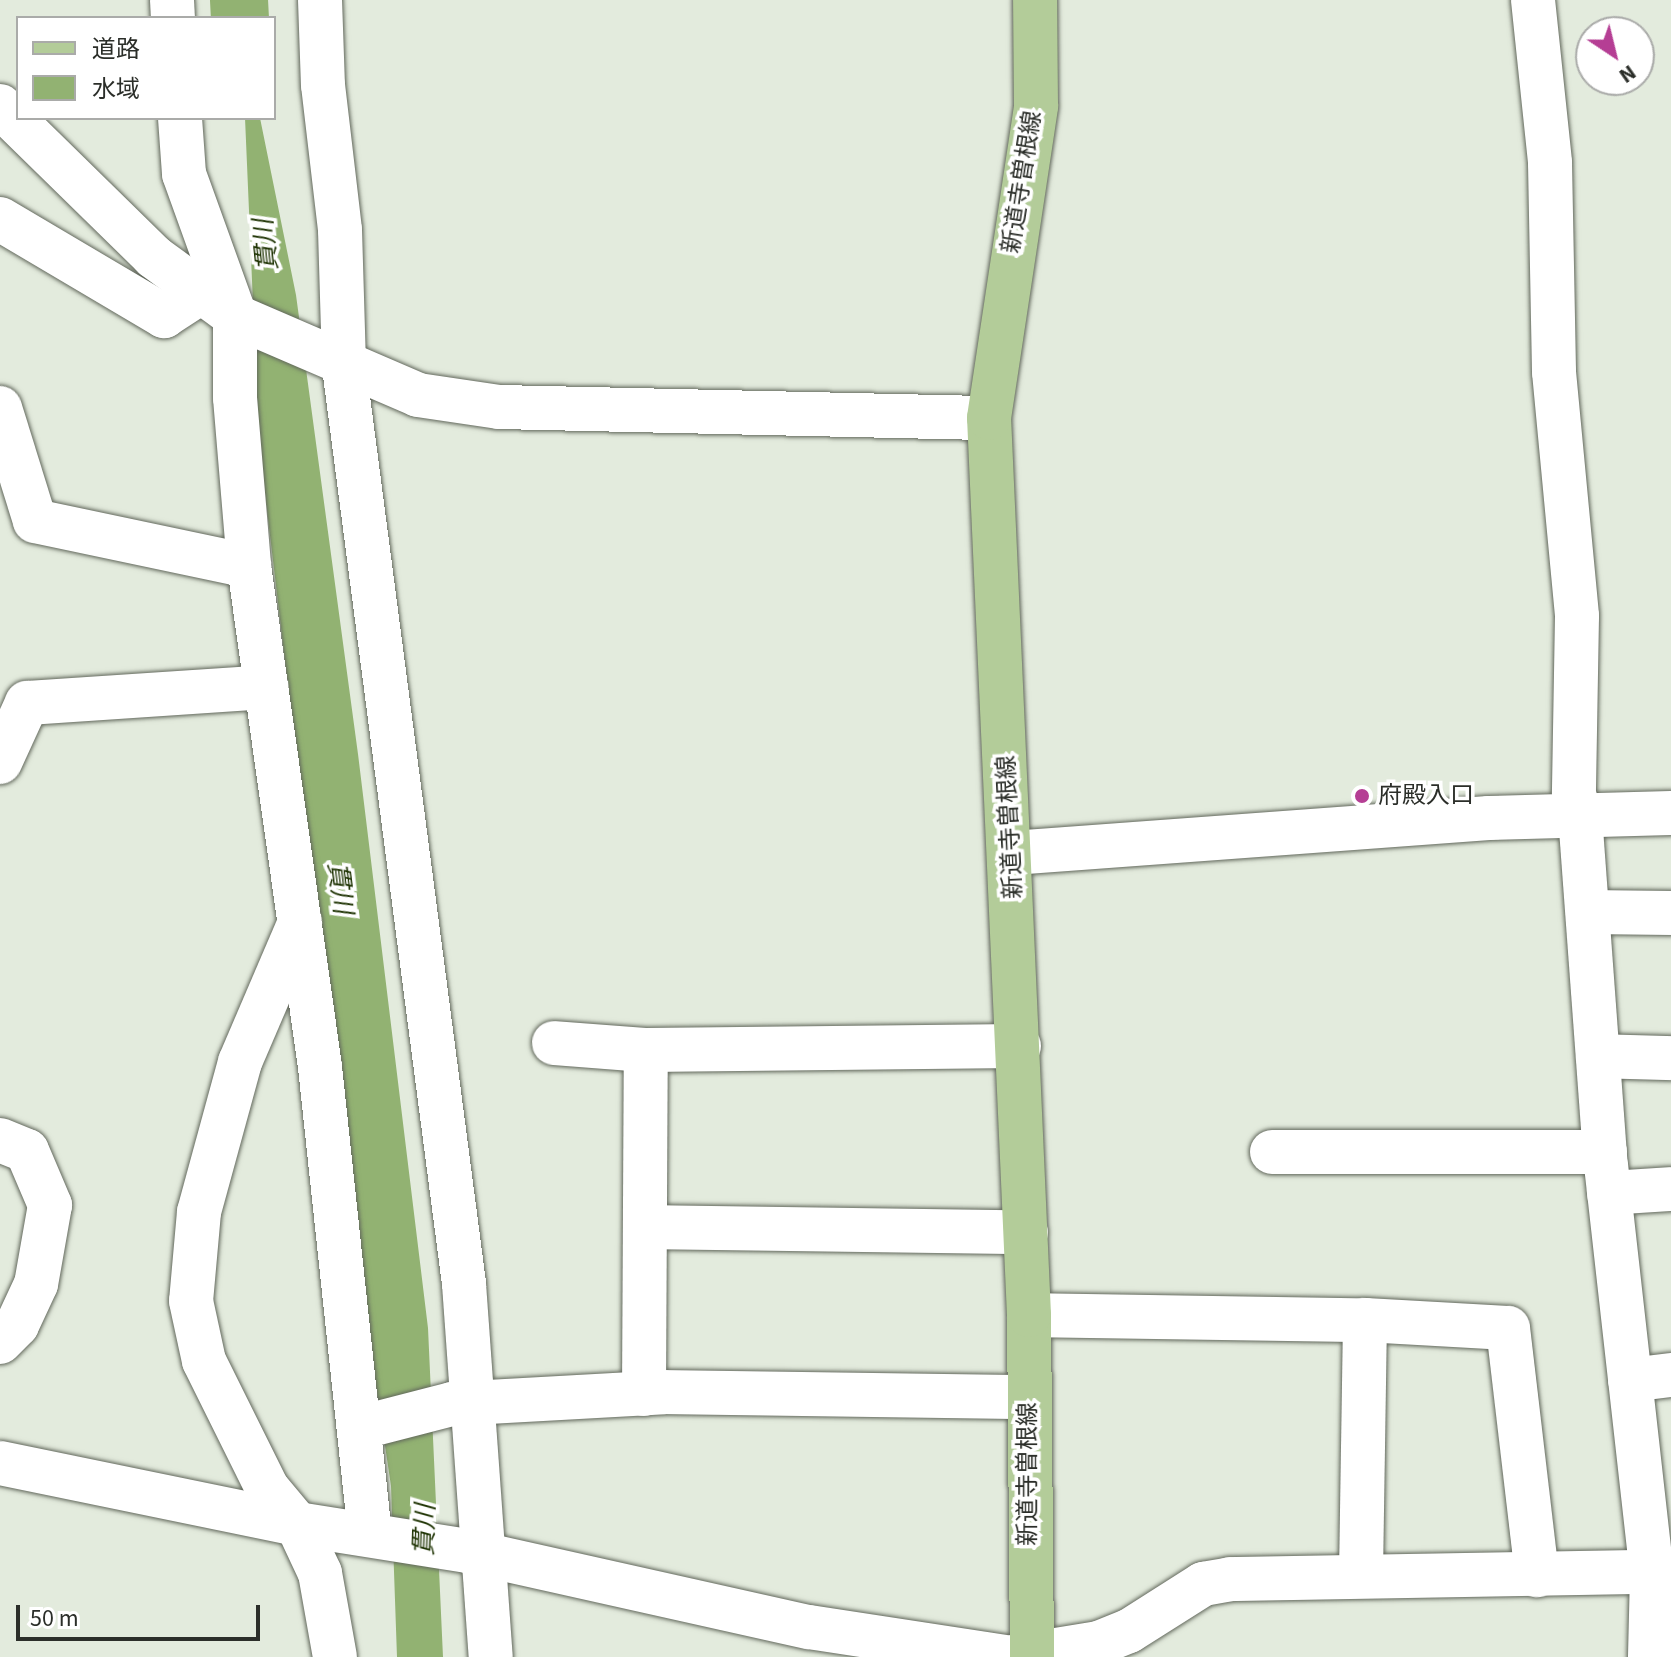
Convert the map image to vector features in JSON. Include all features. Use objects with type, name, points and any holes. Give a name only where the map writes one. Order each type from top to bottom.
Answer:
[{"type":"main road","name":"新道寺曽根線","points":[[1032,1657],[1029,1315],[1012,853],[989,418],[1036,106],[1035,0]]},
{"type":"street","points":[[320,0],[323,85],[340,230],[344,367],[464,1284],[462,1405],[474,1553],[491,1657]]},
{"type":"street","points":[[1533,0],[1550,163],[1554,372],[1577,616],[1574,794],[1580,815],[1607,1172],[1651,1378],[1662,1572],[1650,1657]]},
{"type":"street","points":[[0,106],[154,257],[218,304],[344,367],[418,395],[499,407],[989,418]]},
{"type":"street","points":[[180,120],[184,174],[218,304],[235,398],[249,566],[300,922],[380,1535]]},
{"type":"street","points":[[0,219],[164,316],[218,304]]},
{"type":"street","points":[[0,408],[35,521],[249,566]]},
{"type":"street","points":[[0,762],[13,700],[266,687]]},
{"type":"street","points":[[1012,853],[1222,835],[1580,815],[1671,813]]},
{"type":"street","points":[[1588,912],[1671,913]]},
{"type":"street","points":[[300,922],[240,1062],[199,1212],[191,1301],[204,1361],[267,1488],[297,1524],[320,1573],[335,1657]]},
{"type":"street","points":[[554,1043],[646,1050],[1019,1046]]},
{"type":"street","points":[[644,1394],[646,1050]]},
{"type":"street","points":[[1598,1056],[1671,1058]]},
{"type":"street","points":[[0,1140],[27,1151],[50,1205],[36,1284],[17,1325],[0,1342]]},
{"type":"street","points":[[1272,1152],[1607,1172],[1671,1189]]},
{"type":"street","points":[[645,1227],[1026,1232]]},
{"type":"street","points":[[1029,1315],[1365,1320],[1508,1328],[1537,1575]]},
{"type":"street","points":[[1361,1574],[1365,1320]]},
{"type":"street","points":[[364,1425],[462,1405],[644,1394],[1029,1397]]},
{"type":"street","points":[[0,1463],[297,1524],[380,1535],[474,1553],[809,1627],[1004,1657]]},
{"type":"street","points":[[1013,1657],[1032,1657],[1129,1631],[1203,1584],[1361,1574],[1662,1572]]},
{"type":"water","points":[[245,120],[260,120],[296,295],[358,754],[428,1328],[443,1657],[397,1657],[391,1486],[352,1224],[259,443]]},
{"type":"waterway","name":"貫川","points":[[239,0],[240,16]]},
{"type":"place","name":"府殿入口","points":[[1362,796]]}]
